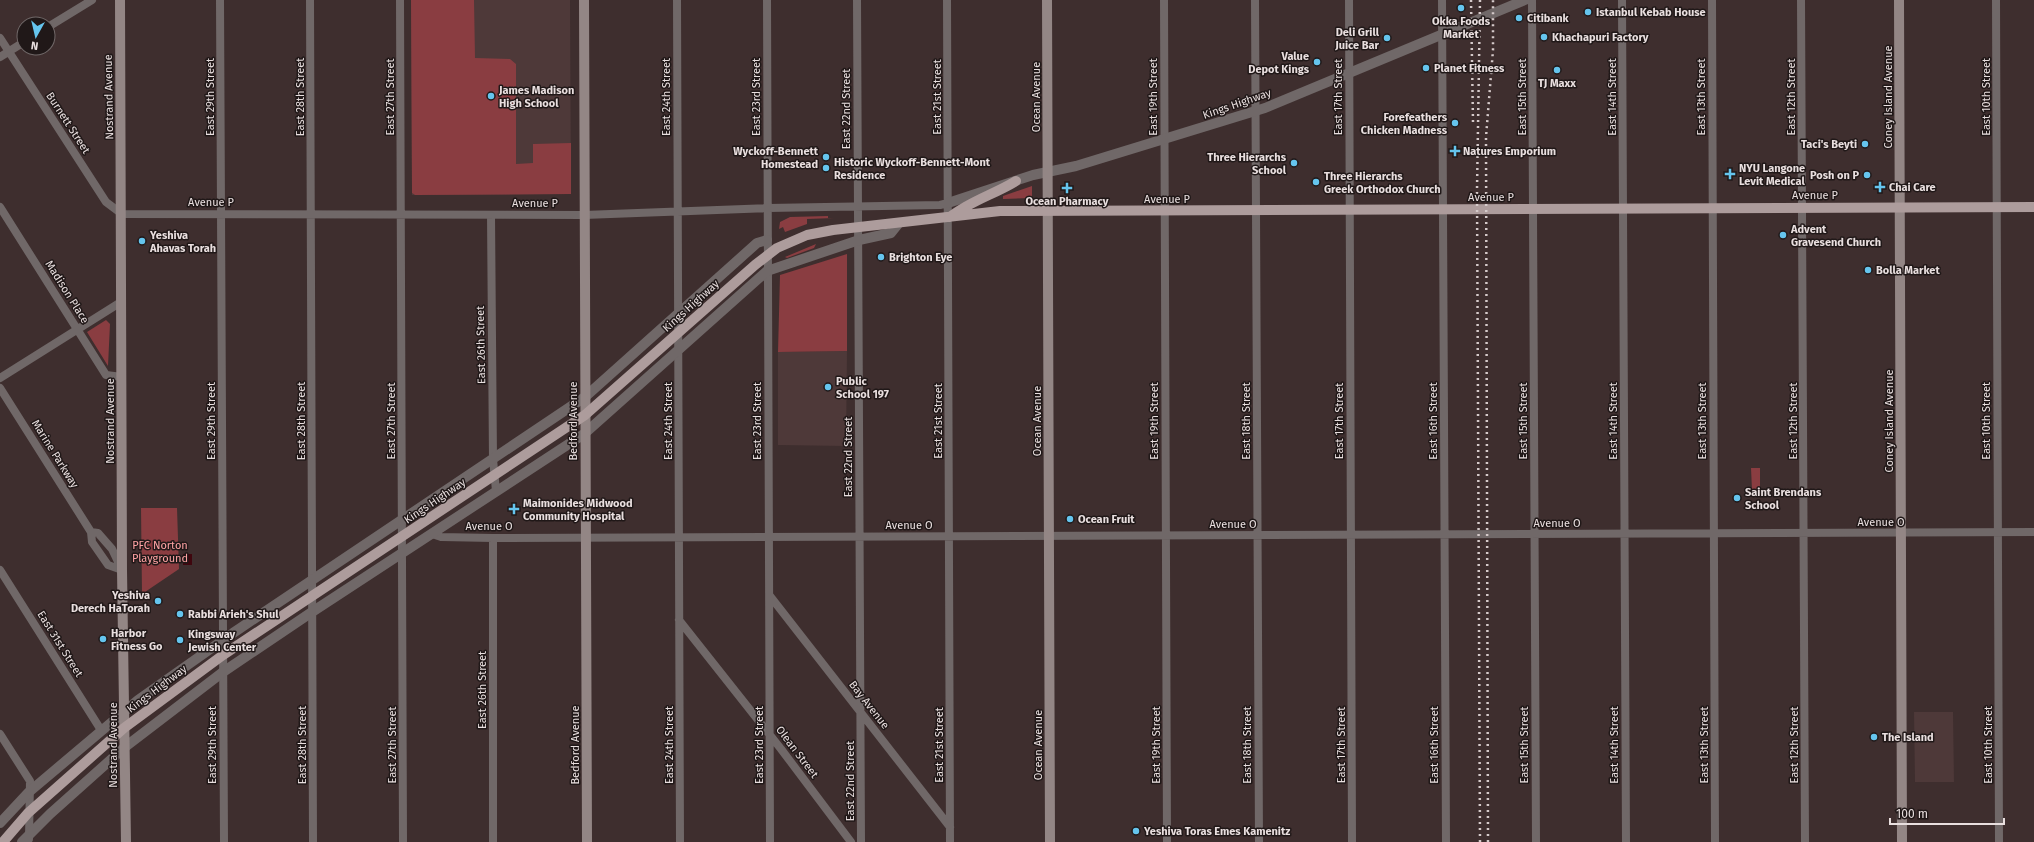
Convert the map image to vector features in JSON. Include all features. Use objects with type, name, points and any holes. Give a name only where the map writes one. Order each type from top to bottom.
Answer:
[{"type":"main road","name":"Nostrand Avenue","points":[[120,0],[122,214],[122,570],[126,842]]},
{"type":"main road","name":"Bedford Avenue","points":[[584,0],[584,434],[586,537],[587,842]]},
{"type":"main road","name":"Ocean Avenue","points":[[1047,0],[1050,842]]},
{"type":"main road","name":"Coney Island Avenue","points":[[1899,0],[1902,842]]},
{"type":"main road","points":[[948,218],[961,208],[1000,191],[1016,181]]},
{"type":"main road","name":"Avenue P","points":[[948,218],[1000,211],[2034,207]]},
{"type":"main road","name":"Kings Highway","points":[[2,842],[28,813],[124,728],[223,655],[585,415],[776,249],[807,235],[858,227],[948,218]]},
{"type":"street","name":"East 29th Street","points":[[220,0],[224,842]]},
{"type":"street","name":"East 28th Street","points":[[310,0],[314,842]]},
{"type":"street","name":"East 27th Street","points":[[400,0],[403,842]]},
{"type":"street","name":"East 24th Street","points":[[677,0],[680,842]]},
{"type":"street","name":"East 23rd Street","points":[[767,0],[770,842]]},
{"type":"street","name":"East 22nd Street","points":[[857,0],[861,842]]},
{"type":"street","name":"East 21st Street","points":[[947,0],[950,842]]},
{"type":"street","name":"East 19th Street","points":[[1164,0],[1167,842]]},
{"type":"street","name":"East 18th Street","points":[[1255,0],[1258,842]]},
{"type":"street","name":"East 17th Street","points":[[1349,0],[1352,842]]},
{"type":"street","name":"East 16th Street","points":[[1442,0],[1446,842]]},
{"type":"street","name":"Kings Highway","points":[[948,203],[1016,181],[1048,172],[1064,170],[1256,112],[1442,33],[1525,0]]},
{"type":"street","name":"East 15th Street","points":[[1532,0],[1536,842]]},
{"type":"street","name":"East 14th Street","points":[[1622,0],[1626,842]]},
{"type":"street","name":"East 13th Street","points":[[1712,0],[1715,842]]},
{"type":"street","name":"East 12th Street","points":[[1801,0],[1805,842]]},
{"type":"street","name":"East 10th Street","points":[[1996,0],[1999,842]]},
{"type":"street","points":[[56,22],[86,1]]},
{"type":"street","name":"Burnett Street","points":[[0,38],[106,202],[122,214]]},
{"type":"street","points":[[0,57],[16,47]]},
{"type":"street","name":"Avenue P","points":[[122,214],[584,215],[768,208],[940,205],[948,203]]},
{"type":"street","name":"Madison Place","points":[[0,207],[106,375],[122,377]]},
{"type":"street","name":"East 26th Street","points":[[491,215],[493,459],[496,491]]},
{"type":"street","points":[[27,840],[50,814],[125,747],[223,672],[584,434],[767,271],[859,240],[891,233],[899,223]]},
{"type":"street","name":"Kings Highway","points":[[0,823],[29,792],[125,710],[223,640],[585,397],[678,312],[757,243],[767,240]]},
{"type":"street","points":[[0,378],[121,302]]},
{"type":"street","name":"Marine Parkway","points":[[0,388],[91,532],[92,542],[108,565],[122,570]]},
{"type":"street","name":"Marine Parkway","points":[[91,532],[98,533],[112,548],[122,570]]},
{"type":"street","name":"Avenue O","points":[[432,534],[441,537],[493,538],[2034,532]]},
{"type":"street","name":"East 26th Street","points":[[493,538],[494,842]]},
{"type":"street","name":"East 31st Street","points":[[0,570],[101,730]]},
{"type":"street","name":"Bay Avenue","points":[[770,596],[950,827]]},
{"type":"street","name":"Olean Street","points":[[679,620],[770,735],[851,842]]},
{"type":"street","points":[[0,734],[30,781],[27,840]]},
{"type":"shaded area","name":"James Madison High School","points":[[411,0],[570,0],[571,194],[412,195]]},
{"type":"shaded area","points":[[847,351],[846,446],[778,445],[778,352]]},
{"type":"shaded area","points":[[183,554],[192,554],[192,565],[183,565]]},
{"type":"shaded area","points":[[1914,712],[1953,712],[1954,782],[1915,782]]},
{"type":"green space","name":"James Madison High School","points":[[411,0],[474,0],[475,58],[510,59],[516,64],[516,164],[533,163],[533,144],[571,143],[571,194],[415,195],[412,193]]},
{"type":"green space","points":[[1032,186],[1032,198],[1003,199],[1003,196]]},
{"type":"green space","points":[[828,216],[828,218],[834,218],[807,219],[807,224],[785,232],[783,227],[779,229],[780,222],[790,217]]},
{"type":"green space","points":[[816,244],[814,248],[787,258],[785,257]]},
{"type":"green space","points":[[847,254],[847,351],[778,352],[780,275]]},
{"type":"green space","points":[[106,320],[110,324],[108,366],[87,332]]},
{"type":"green space","points":[[1751,468],[1760,468],[1760,490],[1752,490]]},
{"type":"green space","name":"PFC Norton Playground","points":[[141,508],[177,508],[179,569],[142,594]]},
{"type":"railway","points":[[1471,0],[1473,122]]},
{"type":"railway","points":[[1480,0],[1477,190],[1480,842]]},
{"type":"railway","points":[[1488,842],[1486,137],[1493,50],[1493,0]]},
{"type":"place","name":"Okka Foods Market","points":[[1461,8]]},
{"type":"place","name":"Istanbul Kebab House","points":[[1588,12]]},
{"type":"place","name":"Citibank","points":[[1519,18]]},
{"type":"place","name":"Khachapuri Factory","points":[[1544,37]]},
{"type":"place","name":"Deli Grill Juice Bar","points":[[1387,38]]},
{"type":"place","name":"Value Depot Kings","points":[[1317,62]]},
{"type":"place","name":"Planet Fitness","points":[[1426,68]]},
{"type":"place","name":"TJ Maxx","points":[[1557,70]]},
{"type":"place","name":"James Madison High School","points":[[491,96]]},
{"type":"place","name":"Forefeathers Chicken Madness","points":[[1455,123]]},
{"type":"place","name":"Taci's Beyti","points":[[1865,144]]},
{"type":"place","name":"Natures Emporium","points":[[1455,151]]},
{"type":"place","name":"Wyckoff-Bennett Homestead","points":[[826,157]]},
{"type":"place","name":"Three Hierarchs School","points":[[1294,163]]},
{"type":"place","name":"Historic Wyckoff-Bennett-Mont Residence","points":[[826,168]]},
{"type":"place","name":"NYU Langone Levit Medical","points":[[1730,174]]},
{"type":"place","name":"Posh on P","points":[[1867,175]]},
{"type":"place","name":"Three Hierarchs Greek Orthodox Church","points":[[1316,182]]},
{"type":"place","name":"Chai Care","points":[[1880,187]]},
{"type":"place","name":"Ocean Pharmacy","points":[[1067,188]]},
{"type":"place","name":"Advent Gravesend Church","points":[[1783,235]]},
{"type":"place","name":"Yeshiva Ahavas Torah","points":[[142,241]]},
{"type":"place","name":"Brighton Eye","points":[[881,257]]},
{"type":"place","name":"Bolla Market","points":[[1868,270]]},
{"type":"place","name":"Public School 197","points":[[828,387]]},
{"type":"place","name":"Saint Brendans School","points":[[1737,498]]},
{"type":"place","name":"Maimonides Midwood Community Hospital","points":[[514,509]]},
{"type":"place","name":"Ocean Fruit","points":[[1070,519]]},
{"type":"place","name":"Yeshiva Derech HaTorah","points":[[158,601]]},
{"type":"place","name":"Rabbi Arieh's Shul","points":[[180,614]]},
{"type":"place","name":"Harbor Fitness Go","points":[[103,639]]},
{"type":"place","name":"Kingsway Jewish Center","points":[[180,640]]},
{"type":"place","name":"The Island","points":[[1874,737]]},
{"type":"place","name":"Yeshiva Toras Emes Kamenitz","points":[[1136,831]]}]
